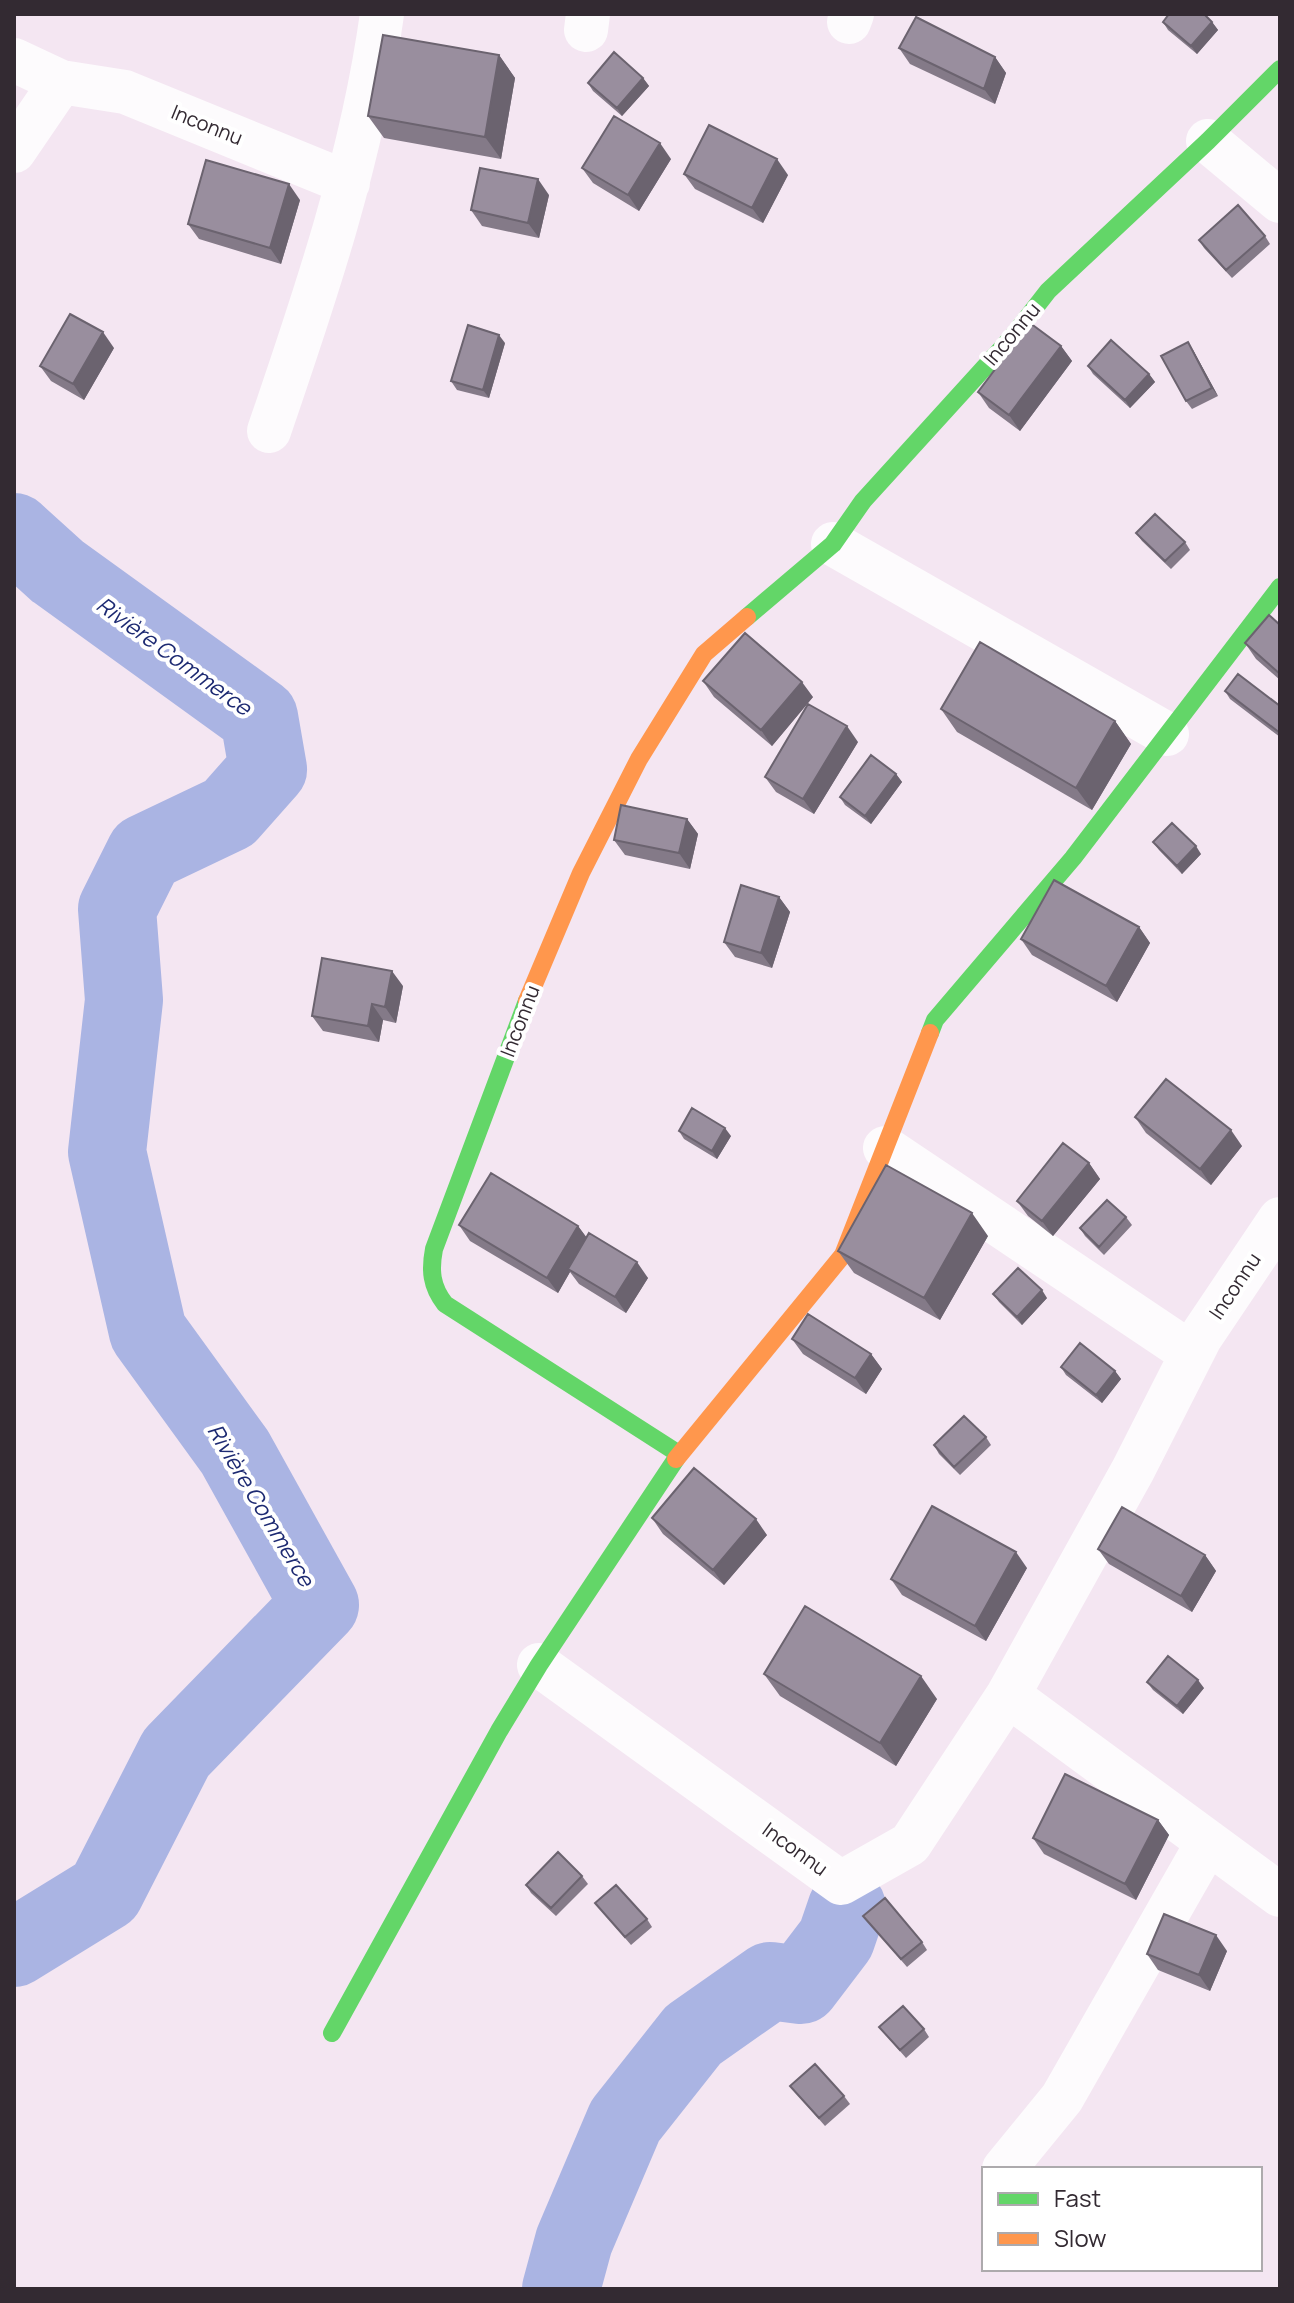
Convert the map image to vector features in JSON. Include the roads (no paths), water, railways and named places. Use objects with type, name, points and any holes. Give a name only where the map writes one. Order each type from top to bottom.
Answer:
[{"type":"street","points":[[269,431],[348,183],[373,77],[382,14]]},
{"type":"street","name":"Inconnu","points":[[14,60],[61,82],[125,92],[348,183]]},
{"type":"street","name":"Inconnu","points":[[679,1454],[445,1304],[432,1284],[430,1268],[434,1249],[532,988],[581,873],[639,759],[704,654],[833,544],[863,501],[1013,336],[1048,291],[1280,69]]},
{"type":"street","points":[[14,151],[61,82]]},
{"type":"street","points":[[1208,141],[1280,201]]},
{"type":"street","points":[[833,544],[1167,734]]},
{"type":"street","points":[[332,2033],[499,1731],[539,1665],[679,1454],[843,1255],[935,1020],[1073,858],[1280,587]]},
{"type":"street","points":[[885,1148],[1192,1354]]},
{"type":"street","name":"Inconnu","points":[[539,1665],[841,1883],[910,1844],[1008,1695],[1133,1470],[1192,1354],[1280,1219]]},
{"type":"street","points":[[1008,1695],[1280,1895]]},
{"type":"street","points":[[1006,2167],[1062,2098],[1208,1842]]},
{"type":"waterway","name":"Rivière Commerce","points":[[14,532],[57,571],[259,717],[268,769],[229,813],[145,853],[117,909],[124,1000],[107,1152],[148,1332],[235,1452],[320,1605],[176,1753],[105,1892],[14,1948]]},
{"type":"waterway","name":"Rivière Commerce","points":[[561,2289],[574,2241],[625,2121],[693,2035],[770,1981],[801,1985],[836,1939],[847,1907]]}]
